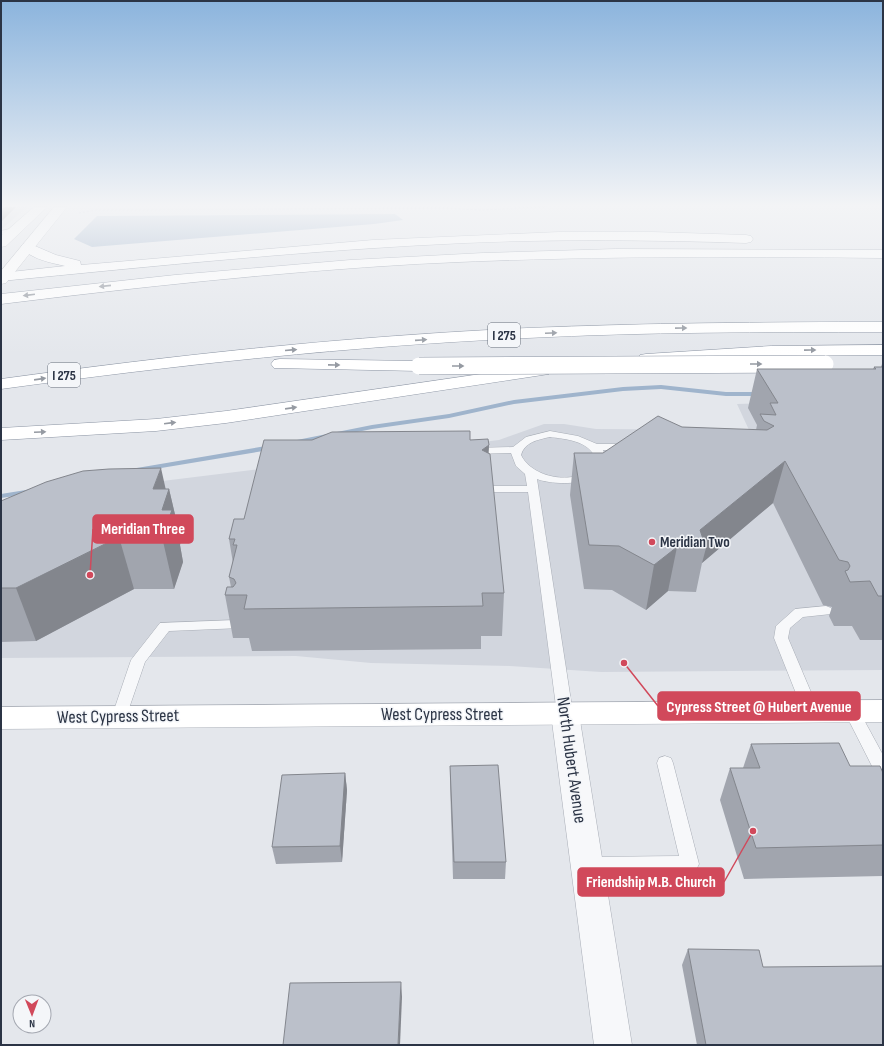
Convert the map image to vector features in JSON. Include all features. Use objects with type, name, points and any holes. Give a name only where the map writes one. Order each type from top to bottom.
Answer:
[{"type":"main road","points":[[2,278],[20,256]]},
{"type":"main road","points":[[44,256],[53,260],[100,266]]},
{"type":"main road","points":[[2,278],[100,266],[222,256]]},
{"type":"main road","points":[[1,299],[243,273],[460,258],[538,256]]},
{"type":"main road","name":"I 275","points":[[1,384],[127,368],[293,350],[527,333],[687,328],[883,327]]},
{"type":"main road","points":[[1,434],[156,425],[226,417],[458,382],[652,358],[771,351],[883,350]]},
{"type":"main road","points":[[127,368],[238,363],[420,366],[883,364]]},
{"type":"main road","name":"West Cypress Street","points":[[1,718],[883,710]]},
{"type":"street","name":"North Hubert Avenue","points":[[565,714],[614,1045]]},
{"type":"lane","points":[[593,447],[600,458],[599,466],[593,473],[583,478],[569,481],[554,481],[531,474],[520,466],[516,459],[518,450],[528,440],[550,434],[576,438],[593,447],[637,447]]},
{"type":"lane","points":[[460,452],[518,450]]},
{"type":"lane","name":"North Hubert Avenue","points":[[531,474],[565,714]]},
{"type":"lane","points":[[488,489],[533,489]]},
{"type":"lane","points":[[811,711],[781,638],[783,626],[800,612],[826,611]]},
{"type":"lane","points":[[120,716],[138,660],[165,626],[236,625]]},
{"type":"lane","points":[[852,711],[883,771]]},
{"type":"lane","points":[[587,865],[690,864],[665,763]]},
{"type":"shaded area","points":[[883,388],[883,670],[601,672],[510,666],[371,663],[296,656],[1,658],[1,515],[138,484],[499,440],[544,424],[564,424],[596,429],[749,430],[737,404],[845,401]]},
{"type":"building","points":[[874,367],[883,367],[883,596],[878,596],[870,581],[850,582],[845,571],[848,570],[850,566],[848,562],[839,560],[785,461],[700,530],[706,548],[677,547],[654,565],[619,546],[589,545],[574,453],[603,453],[658,416],[682,427],[767,430],[774,426],[764,421],[760,414],[776,415],[770,403],[778,403],[757,369],[876,369]]},
{"type":"building","points":[[470,431],[470,440],[488,439],[489,445],[482,450],[490,454],[504,593],[482,593],[483,606],[244,609],[247,595],[225,595],[227,587],[233,587],[236,583],[234,579],[229,577],[237,545],[233,545],[235,539],[229,539],[234,519],[244,519],[264,440],[312,440],[332,432]]},
{"type":"building","points":[[161,468],[153,489],[169,489],[162,510],[172,510],[162,537],[119,537],[16,588],[1,588],[1,501],[46,482],[83,471]]},
{"type":"building","points":[[839,743],[850,766],[880,766],[883,773],[883,845],[756,848],[730,768],[760,768],[751,744]]},
{"type":"building","points":[[498,765],[506,862],[454,862],[450,766]]},
{"type":"building","points":[[345,773],[340,846],[272,847],[282,775]]},
{"type":"building","points":[[688,949],[759,950],[763,967],[883,966],[883,1045],[706,1045]]},
{"type":"building","points":[[401,982],[398,1045],[283,1045],[290,983]]},
{"type":"waterway","points":[[297,442],[372,427],[449,416],[514,402],[623,389],[661,387],[726,394],[762,394]]},
{"type":"waterway","points":[[131,471],[272,447]]},
{"type":"waterway","points":[[1,496],[32,491]]},
{"type":"place","name":"Meridian Two","points":[[652,542]]},
{"type":"place","name":"Meridian Three","points":[[90,575]]},
{"type":"place","name":"Cypress Street @ Hubert Avenue","points":[[624,663]]},
{"type":"place","name":"Friendship M.B. Church","points":[[753,831]]}]
